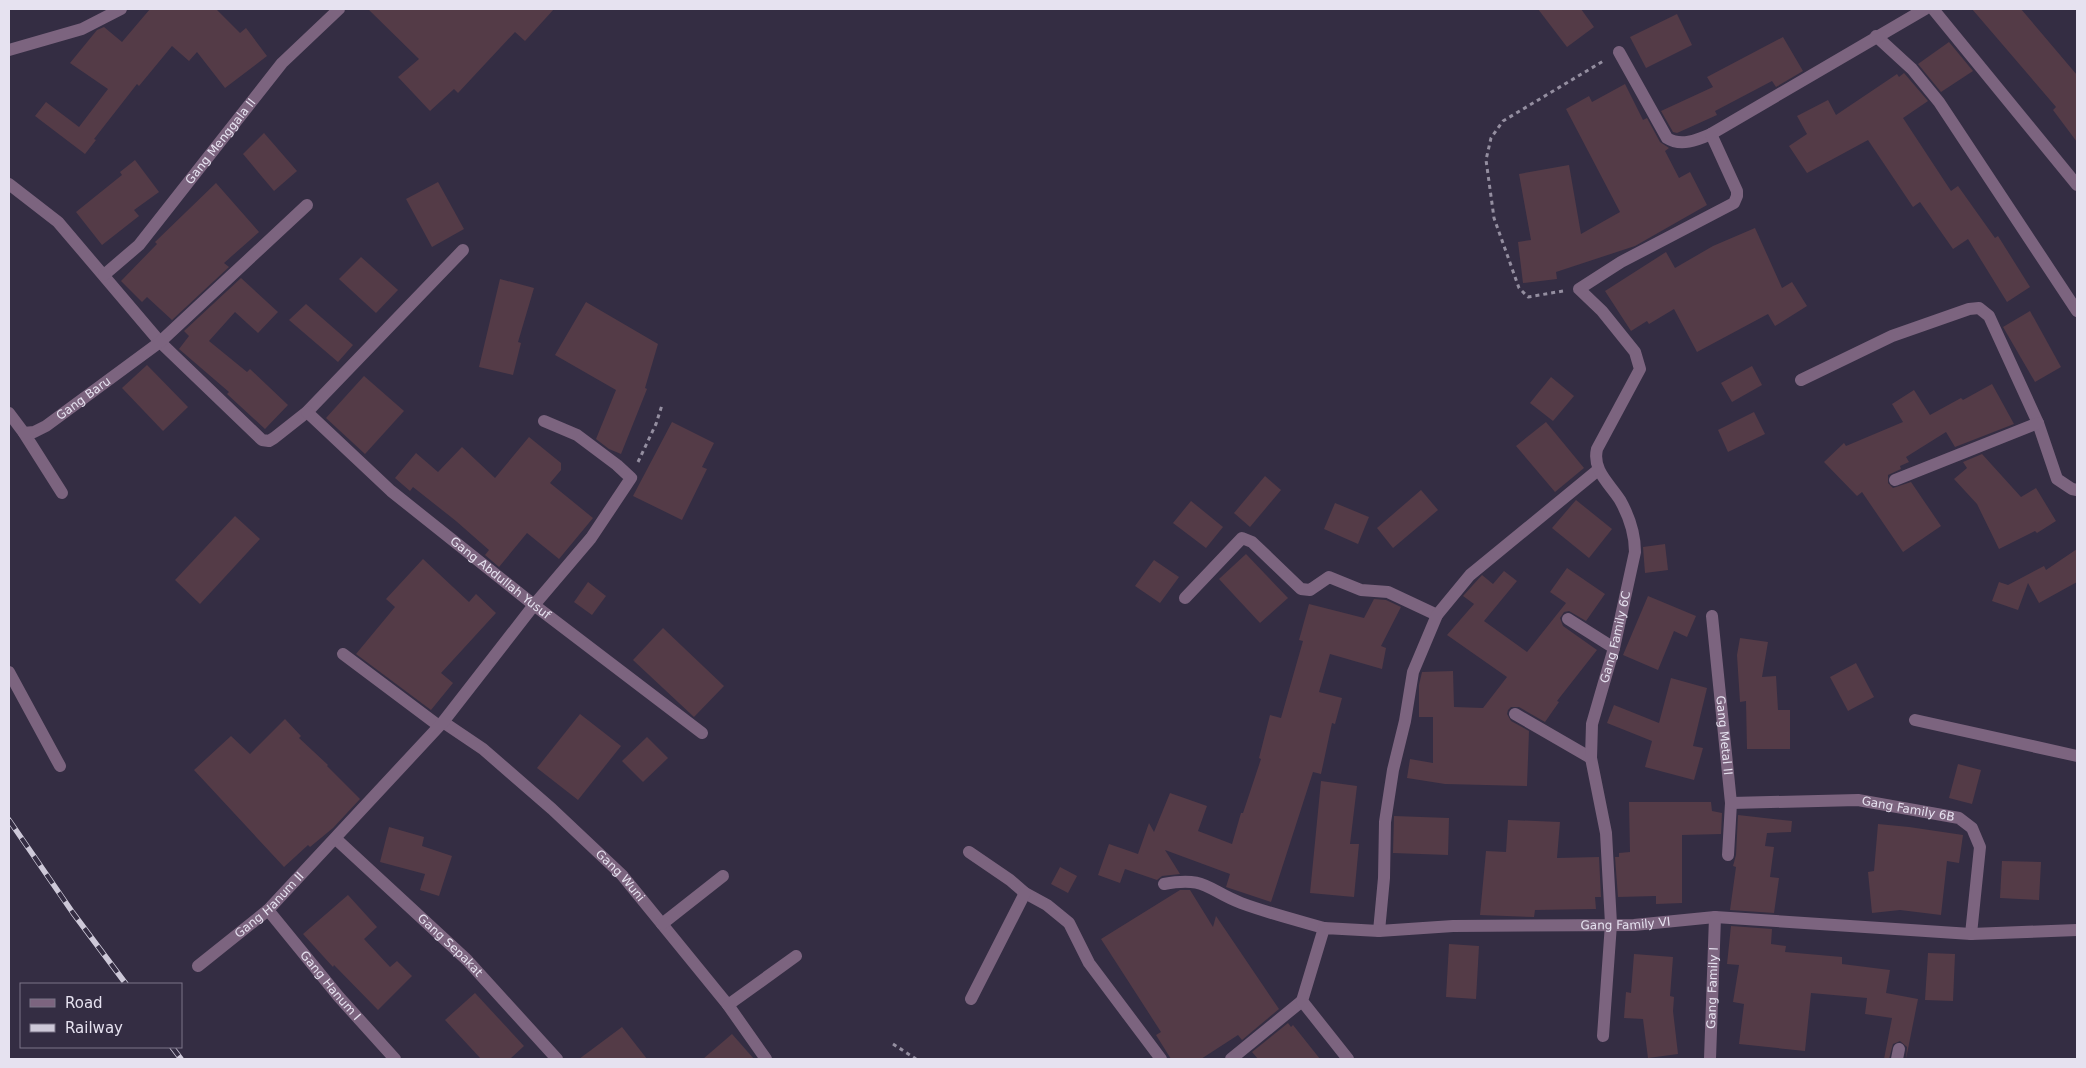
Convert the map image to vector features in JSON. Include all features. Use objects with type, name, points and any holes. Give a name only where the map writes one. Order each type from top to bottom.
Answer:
[{"type":"street","points":[[9,50],[82,30],[121,9]]},
{"type":"street","name":"Gang Menggala II","points":[[104,275],[139,245],[282,63],[339,9]]},
{"type":"street","points":[[1619,52],[1667,138],[1674,143],[1680,143],[1699,140],[1711,134],[1925,9]]},
{"type":"street","points":[[1933,9],[2077,185]]},
{"type":"street","points":[[1876,36],[1912,69],[1939,102],[2077,311]]},
{"type":"street","points":[[1380,931],[1384,878],[1385,822],[1393,770],[1405,721],[1413,672],[1437,615],[1470,575],[1598,470],[1595,456],[1598,448],[1640,369],[1635,352],[1602,311],[1578,289],[1621,262],[1734,203],[1737,191],[1711,134]]},
{"type":"street","points":[[9,184],[58,222],[160,342],[262,440],[269,441],[274,438],[306,412],[462,250]]},
{"type":"street","name":"Gang Baru","points":[[24,432],[34,432],[46,426],[160,342],[307,205]]},
{"type":"street","points":[[1800,380],[1892,336],[1969,308],[1979,308],[1989,316],[2038,424],[2057,479],[2072,490],[2077,490]]},
{"type":"street","name":"Gang Abdullah Yusuf","points":[[306,412],[391,491],[534,605],[702,733]]},
{"type":"street","points":[[9,413],[24,432],[62,493]]},
{"type":"street","points":[[544,421],[577,435],[617,465],[630,478]]},
{"type":"street","points":[[1895,480],[2038,424]]},
{"type":"street","name":"Gang Family 6C","points":[[1598,470],[1620,501],[1635,536],[1635,552],[1614,648],[1592,724],[1591,758],[1606,834],[1611,924],[1603,1036]]},
{"type":"street","name":"Gang Hanum II","points":[[198,966],[268,910],[441,724],[534,605],[591,538],[630,478]]},
{"type":"street","points":[[1185,598],[1242,538],[1252,542],[1301,589],[1310,590],[1329,577],[1361,590],[1388,592],[1437,615]]},
{"type":"street","name":"Gang Metal II","points":[[1712,616],[1731,803],[1728,856]]},
{"type":"street","points":[[1568,619],[1614,648]]},
{"type":"street","name":"Gang Wuni","points":[[344,654],[441,724],[483,749],[552,809],[622,875],[728,1005],[766,1059]]},
{"type":"street","points":[[9,672],[60,766]]},
{"type":"street","points":[[1515,714],[1591,758]]},
{"type":"street","points":[[1915,720],[2077,756]]},
{"type":"street","name":"Gang Family 6B","points":[[1731,803],[1858,800],[1959,818],[1972,828],[1980,847],[1971,934]]},
{"type":"street","name":"Gang Sepakat","points":[[336,839],[467,960],[557,1059]]},
{"type":"street","points":[[970,852],[1010,880],[1025,894],[1048,905],[1069,923],[1089,964],[1161,1059]]},
{"type":"street","points":[[662,924],[723,876]]},
{"type":"street","name":"Gang Family VI","points":[[1164,884],[1191,881],[1201,883],[1240,903],[1324,928],[1380,931],[1453,926],[1634,925],[1715,918],[1971,934],[2077,930]]},
{"type":"street","points":[[971,999],[1025,894]]},
{"type":"street","name":"Gang Hanum I","points":[[268,910],[339,997],[395,1059]]},
{"type":"street","name":"Gang Family I","points":[[1710,1059],[1715,918]]},
{"type":"street","points":[[1230,1059],[1302,1001],[1324,928]]},
{"type":"street","points":[[728,1005],[796,956]]},
{"type":"street","points":[[1302,1001],[1348,1059]]},
{"type":"path","points":[[1578,289],[1528,297],[1518,288],[1494,218],[1486,160],[1491,138],[1503,121],[1619,52]]},
{"type":"path","points":[[630,478],[656,424],[662,404]]},
{"type":"path","points":[[892,1044],[916,1059]]},
{"type":"building","points":[[150,9],[216,9],[240,33],[246,28],[267,56],[225,88],[197,52],[189,61],[172,46],[139,86],[137,84],[94,139],[96,140],[85,154],[35,116],[46,102],[79,127],[108,89],[70,63],[97,30],[104,27],[122,42]]},
{"type":"building","points":[[368,9],[554,9],[525,41],[515,32],[458,93],[454,89],[430,111],[398,77],[419,59]]},
{"type":"building","points":[[1538,9],[1581,9],[1594,27],[1567,47]]},
{"type":"building","points":[[1972,9],[2021,9],[2077,75],[2077,142],[2053,110],[2056,107]]},
{"type":"building","points":[[1677,14],[1692,45],[1646,68],[1630,37]]},
{"type":"building","points":[[1783,37],[1803,71],[1776,87],[1772,81],[1715,111],[1717,115],[1677,133],[1673,132],[1661,111],[1713,87],[1707,77]]},
{"type":"building","points":[[1949,42],[1973,71],[1941,92],[1918,64]]},
{"type":"building","points":[[1904,73],[1928,101],[1903,118],[1951,191],[1958,186],[1995,238],[1998,236],[2030,287],[2007,302],[1968,239],[1953,249],[1920,202],[1913,207],[1868,140],[1807,173],[1789,146],[1807,134],[1797,116],[1828,100],[1836,115],[1897,74],[1899,77]]},
{"type":"building","points":[[1625,84],[1643,120],[1647,118],[1660,142],[1669,148],[1665,151],[1679,178],[1690,172],[1707,205],[1635,246],[1556,272],[1557,279],[1523,283],[1518,242],[1531,240],[1519,174],[1569,165],[1581,234],[1620,212],[1566,109],[1589,96],[1592,102]]},
{"type":"building","points":[[264,133],[297,171],[274,191],[243,154]]},
{"type":"building","points":[[135,160],[159,192],[134,210],[139,216],[102,245],[76,212],[122,175],[120,172]]},
{"type":"building","points":[[438,182],[464,229],[432,247],[406,199]]},
{"type":"building","points":[[216,183],[259,232],[224,263],[229,267],[172,320],[147,297],[142,302],[121,281],[157,244],[155,242]]},
{"type":"building","points":[[1755,228],[1782,288],[1792,282],[1807,306],[1775,326],[1768,314],[1697,352],[1674,309],[1649,324],[1647,321],[1631,331],[1605,291],[1666,252],[1675,268],[1713,246]]},
{"type":"building","points":[[361,257],[398,290],[376,313],[339,279]]},
{"type":"building","points":[[241,278],[278,312],[258,333],[235,312],[209,341],[247,372],[250,369],[288,405],[265,429],[227,394],[229,392],[179,349],[189,336],[184,331]]},
{"type":"building","points":[[500,279],[534,288],[518,342],[521,343],[513,375],[479,367]]},
{"type":"building","points":[[586,302],[658,344],[645,388],[647,389],[621,454],[609,449],[596,439],[616,390],[555,355]]},
{"type":"building","points":[[306,304],[353,345],[338,362],[289,320]]},
{"type":"building","points":[[2030,311],[2061,367],[2035,382],[2003,327]]},
{"type":"building","points":[[147,365],[188,407],[163,431],[122,388]]},
{"type":"building","points":[[1752,366],[1762,385],[1732,402],[1721,383]]},
{"type":"building","points":[[364,376],[404,411],[365,454],[326,418]]},
{"type":"building","points":[[1551,377],[1574,396],[1553,421],[1530,403]]},
{"type":"building","points":[[1992,384],[2014,424],[1955,447],[1946,432],[1906,457],[1909,462],[1900,466],[1901,469],[1888,475],[1888,483],[1893,488],[1911,482],[1941,526],[1903,552],[1862,492],[1857,496],[1824,462],[1844,443],[1846,446],[1903,422],[1892,404],[1914,390],[1930,415]]},
{"type":"building","points":[[1754,412],[1765,434],[1728,452],[1718,430]]},
{"type":"building","points":[[672,422],[714,443],[702,467],[707,469],[682,520],[633,496]]},
{"type":"building","points":[[1546,422],[1584,468],[1555,492],[1516,446]]},
{"type":"building","points":[[529,437],[561,463],[561,470],[550,483],[593,518],[559,559],[527,533],[499,567],[485,555],[489,550],[456,521],[413,487],[410,491],[395,478],[416,453],[438,472],[462,447],[495,478]]},
{"type":"building","points":[[1982,454],[2021,497],[2036,488],[2056,521],[2037,533],[2035,531],[1999,549],[1977,504],[1954,479],[1967,468],[1963,462]]},
{"type":"building","points":[[1265,476],[1281,490],[1250,527],[1234,513]]},
{"type":"building","points":[[1421,490],[1438,510],[1393,548],[1377,528]]},
{"type":"building","points":[[1576,500],[1612,529],[1589,558],[1552,528]]},
{"type":"building","points":[[1191,501],[1223,527],[1206,548],[1173,523]]},
{"type":"building","points":[[1335,503],[1369,517],[1358,544],[1324,529]]},
{"type":"building","points":[[235,516],[260,539],[200,604],[175,580]]},
{"type":"building","points":[[1665,544],[1668,570],[1645,573],[1643,547]]},
{"type":"building","points":[[2077,549],[2077,582],[2039,603],[2028,583],[2018,610],[1992,601],[1999,582],[2008,585],[2044,566],[2046,570]]},
{"type":"building","points":[[1246,554],[1288,598],[1260,623],[1219,579]]},
{"type":"building","points":[[423,559],[469,602],[476,594],[496,613],[441,673],[453,683],[431,710],[356,654],[395,607],[386,599]]},
{"type":"building","points":[[1154,560],[1179,577],[1160,603],[1135,586]]},
{"type":"building","points":[[1567,568],[1605,594],[1586,621],[1569,611],[1564,612],[1560,618],[1563,626],[1597,650],[1557,701],[1559,702],[1545,722],[1519,707],[1511,707],[1508,710],[1507,714],[1511,721],[1529,731],[1527,786],[1445,784],[1407,778],[1410,759],[1433,763],[1433,717],[1419,717],[1419,685],[1422,672],[1453,671],[1454,707],[1483,708],[1507,677],[1447,635],[1474,604],[1463,596],[1482,575],[1493,584],[1504,571],[1517,581],[1484,621],[1527,652],[1566,603],[1550,592]]},
{"type":"building","points":[[588,582],[606,596],[592,615],[574,602]]},
{"type":"building","points":[[1648,596],[1696,616],[1687,637],[1674,631],[1658,670],[1623,655]]},
{"type":"building","points":[[1374,599],[1386,600],[1401,607],[1381,646],[1386,648],[1382,669],[1330,654],[1319,692],[1342,698],[1335,724],[1332,723],[1321,774],[1313,772],[1271,902],[1226,887],[1230,874],[1165,850],[1180,874],[1162,876],[1157,880],[1125,869],[1120,883],[1098,875],[1109,844],[1138,854],[1149,823],[1154,832],[1170,793],[1207,806],[1198,831],[1232,844],[1261,759],[1259,758],[1270,715],[1281,718],[1303,641],[1299,640],[1309,604],[1364,618]]},
{"type":"building","points":[[663,628],[724,686],[694,717],[633,660]]},
{"type":"building","points":[[1740,638],[1768,642],[1762,677],[1776,676],[1778,710],[1790,710],[1790,749],[1747,749],[1746,701],[1740,702],[1737,655]]},
{"type":"building","points":[[1856,663],[1874,697],[1848,711],[1830,677]]},
{"type":"building","points":[[1671,678],[1707,688],[1693,746],[1703,748],[1694,780],[1645,767],[1652,741],[1607,723],[1614,705],[1659,723]]},
{"type":"building","points":[[580,714],[621,746],[578,800],[537,768]]},
{"type":"building","points":[[285,719],[301,736],[299,738],[360,799],[333,828],[310,847],[308,845],[284,867],[194,770],[231,736],[250,754]]},
{"type":"building","points":[[647,737],[668,758],[643,782],[622,761]]},
{"type":"building","points":[[1958,764],[1981,770],[1972,804],[1949,798]]},
{"type":"building","points":[[1321,781],[1357,786],[1350,844],[1359,844],[1354,897],[1310,893]]},
{"type":"building","points":[[1629,802],[1711,802],[1712,811],[1722,813],[1721,834],[1682,835],[1682,903],[1656,904],[1656,896],[1618,897],[1615,857],[1619,857],[1619,853],[1630,852]]},
{"type":"building","points":[[1738,815],[1792,821],[1791,832],[1767,833],[1765,846],[1774,847],[1770,877],[1779,878],[1774,913],[1730,910],[1736,867],[1733,866],[1736,855]]},
{"type":"building","points":[[1394,816],[1449,818],[1448,855],[1393,853]]},
{"type":"building","points":[[1508,820],[1560,822],[1557,858],[1599,857],[1601,897],[1595,897],[1596,909],[1535,910],[1534,917],[1480,915],[1486,851],[1506,852]]},
{"type":"building","points":[[1878,824],[1963,835],[1959,863],[1947,861],[1941,915],[1900,910],[1872,913],[1868,872],[1874,871]]},
{"type":"building","points":[[389,827],[424,837],[422,846],[452,856],[439,896],[420,890],[425,874],[380,862]]},
{"type":"building","points":[[2002,861],[2041,862],[2039,900],[2000,898]]},
{"type":"building","points":[[1060,867],[1077,876],[1068,893],[1051,884]]},
{"type":"building","points":[[1180,890],[1190,890],[1213,927],[1216,916],[1279,1009],[1242,1040],[1238,1035],[1201,1059],[1171,1059],[1156,1035],[1161,1032],[1101,939]]},
{"type":"building","points":[[348,895],[377,927],[364,939],[390,967],[397,961],[412,976],[378,1010],[334,965],[333,967],[303,934]]},
{"type":"building","points":[[1731,926],[1772,929],[1771,944],[1786,946],[1785,952],[1842,957],[1842,964],[1890,970],[1886,993],[1918,999],[1906,1059],[1907,1047],[1900,1041],[1893,1044],[1889,1059],[1884,1059],[1892,1018],[1865,1014],[1867,998],[1811,993],[1805,1051],[1739,1044],[1744,1004],[1733,1002],[1739,965],[1727,964]]},
{"type":"building","points":[[1449,944],[1479,946],[1476,999],[1446,997]]},
{"type":"building","points":[[1928,953],[1955,954],[1953,1001],[1925,1000]]},
{"type":"building","points":[[1634,954],[1673,957],[1670,996],[1674,997],[1673,1011],[1678,1054],[1648,1058],[1643,1019],[1624,1018],[1626,992],[1631,993]]},
{"type":"building","points":[[475,993],[524,1046],[510,1059],[481,1059],[445,1020]]},
{"type":"building","points":[[1288,1023],[1291,1027],[1293,1025],[1320,1059],[1258,1059],[1252,1052]]},
{"type":"building","points":[[622,1027],[647,1059],[579,1059]]},
{"type":"building","points":[[732,1034],[754,1059],[703,1059]]},
{"type":"railway","points":[[9,820],[73,913],[125,983]]},
{"type":"railway","points":[[173,1048],[181,1059]]}]
